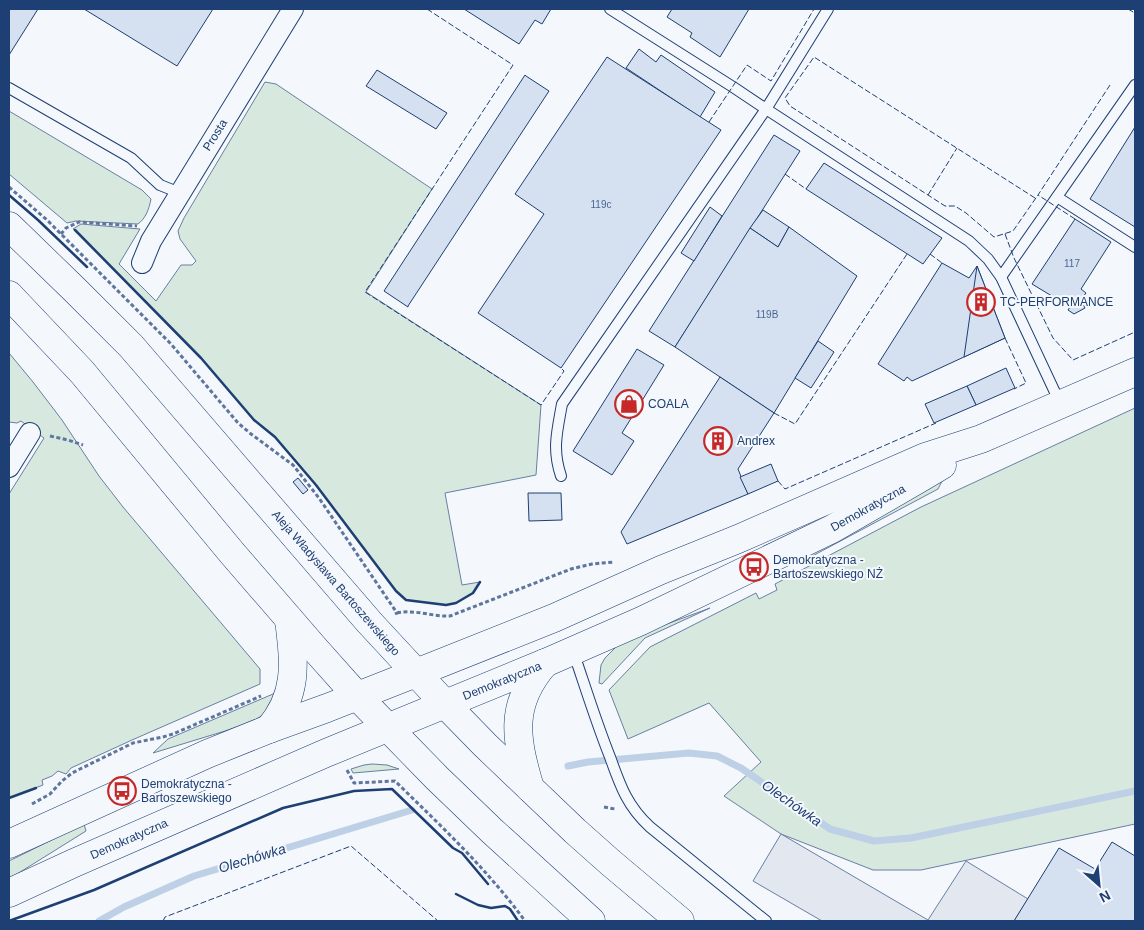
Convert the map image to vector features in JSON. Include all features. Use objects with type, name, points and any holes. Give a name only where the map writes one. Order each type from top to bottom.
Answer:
[{"type":"street","name":"Prosta","points":[[142,264],[150,241],[293,9]]},
{"type":"street","name":"Aleja Władysława Bartoszewskiego","points":[[9,226],[131,346],[331,579],[445,704],[530,788],[610,863],[680,921]]},
{"type":"street","points":[[9,295],[82,372],[226,546],[357,696],[491,830],[591,921]]},
{"type":"street","name":"Demokratyczna","points":[[9,893],[338,748],[545,664],[650,617],[832,529],[922,477],[981,440],[1135,372]]},
{"type":"street","points":[[9,467],[27,437]]},
{"type":"street","name":"Demokratyczna","points":[[9,844],[207,754],[554,618],[924,457],[981,440]]},
{"type":"street","points":[[269,729],[284,708],[292,679],[293,662],[289,619]]},
{"type":"street","points":[[530,788],[520,749],[518,731],[519,712],[529,685],[537,672],[545,664]]},
{"type":"lane","points":[[610,9],[969,241],[988,259],[1001,277],[1060,404]]},
{"type":"lane","points":[[560,476],[556,462],[556,436],[562,404],[766,110],[828,9]]},
{"type":"lane","points":[[1001,277],[1135,85]]},
{"type":"lane","points":[[9,88],[131,158],[160,185],[180,193]]},
{"type":"lane","points":[[1057,197],[1135,247]]},
{"type":"lane","points":[[573,651],[603,741],[624,794],[634,810],[642,820],[766,921]]},
{"type":"path","points":[[61,234],[66,228],[79,222],[139,226],[156,232]]},
{"type":"path","points":[[27,437],[51,436],[83,445]]},
{"type":"path","points":[[24,808],[50,794],[72,773],[133,743],[174,734],[273,690],[289,692]]},
{"type":"path","points":[[338,748],[349,776],[354,783],[395,781],[467,851],[525,921]]},
{"type":"path","points":[[604,806],[616,809]]},
{"type":"shaded area","points":[[265,82],[276,84],[432,189],[366,292],[541,405],[536,475],[445,493],[462,585],[480,582],[473,593],[456,603],[446,605],[406,600],[396,591],[316,485],[275,437],[254,420],[201,358],[73,229],[81,224],[140,229],[119,264],[156,301],[181,265],[192,265],[196,261],[180,239],[178,231]]},
{"type":"shaded area","points":[[9,111],[142,190],[151,199],[143,219],[138,224],[76,221],[67,223],[9,174]]},
{"type":"shaded area","points":[[9,353],[62,420],[99,476],[123,507],[260,669],[260,684],[71,768],[66,774],[58,771],[42,780],[43,785],[9,798],[9,494],[44,438],[21,421],[17,423],[9,422]]},
{"type":"shaded area","points":[[1135,408],[1135,824],[921,870],[873,870],[781,834],[724,796],[761,762],[709,703],[628,739],[609,690],[650,647],[756,593],[759,599],[777,590],[775,584],[921,507]]},
{"type":"shaded area","points":[[947,471],[938,489],[803,561],[836,534]]},
{"type":"shaded area","points":[[710,608],[645,638],[602,684],[599,683],[601,665],[605,658],[621,642]]},
{"type":"shaded area","points":[[273,694],[279,694],[265,714],[251,722],[153,753],[168,739]]},
{"type":"shaded area","points":[[372,764],[387,765],[399,769],[353,773],[351,769]]},
{"type":"shaded area","points":[[84,824],[86,831],[9,879],[9,861]]},
{"type":"shaded area","points":[[781,834],[928,920],[966,861],[1028,899],[1014,921],[822,921],[753,881]]},
{"type":"building","points":[[9,9],[38,9],[9,55]]},
{"type":"building","points":[[84,9],[213,9],[177,66]]},
{"type":"building","points":[[464,9],[551,9],[542,24],[535,20],[519,44]]},
{"type":"building","points":[[672,9],[749,9],[720,57],[690,37],[692,33],[667,17]]},
{"type":"building","points":[[639,49],[656,62],[661,55],[715,92],[700,117],[626,68]]},
{"type":"building","points":[[607,57],[721,130],[561,368],[478,313],[544,214],[515,194]]},
{"type":"building","points":[[377,70],[447,113],[436,129],[366,86]]},
{"type":"building","points":[[525,75],[549,91],[408,307],[384,291]]},
{"type":"building","points":[[1135,127],[1135,227],[1090,199]]},
{"type":"building","points":[[774,135],[800,151],[675,347],[649,331]]},
{"type":"building","points":[[824,163],[942,238],[923,264],[806,189]]},
{"type":"building","points":[[710,207],[722,216],[694,261],[681,253]]},
{"type":"building","points":[[763,210],[789,227],[778,247],[750,228]]},
{"type":"building","points":[[1075,219],[1111,242],[1081,289],[1086,293],[1081,300],[1085,308],[1074,314],[1068,310],[1070,307],[1032,284]]},
{"type":"building","points":[[789,227],[857,276],[774,413],[675,347],[750,228],[778,247]]},
{"type":"building","points":[[942,263],[969,278],[977,266],[1005,338],[912,381],[907,377],[904,381],[878,364]]},
{"type":"building","name":"TC-PERFORMANCE","points":[[977,266],[1005,338],[964,357]]},
{"type":"building","points":[[818,341],[834,352],[811,388],[795,378]]},
{"type":"building","points":[[637,349],[664,365],[622,433],[634,441],[612,475],[573,451]]},
{"type":"building","points":[[1006,368],[1015,388],[976,405],[967,386]]},
{"type":"building","name":"Andrex","points":[[720,377],[774,413],[738,469],[748,494],[627,544],[621,532]]},
{"type":"building","points":[[967,386],[976,405],[934,423],[925,404]]},
{"type":"building","points":[[771,464],[778,481],[748,494],[740,477]]},
{"type":"building","points":[[298,478],[308,490],[303,494],[293,482]]},
{"type":"building","points":[[528,493],[561,493],[562,520],[529,521]]},
{"type":"building","points":[[1112,842],[1135,856],[1135,921],[1014,921],[1059,848],[1095,869]]},
{"type":"waterway","name":"Olechówka","points":[[568,766],[588,762],[689,753],[717,756],[741,768],[830,829],[874,841],[911,838],[1135,791]]},
{"type":"waterway","name":"Olechówka","points":[[99,921],[124,907],[194,876],[412,810]]},
{"type":"fence","points":[[427,9],[513,65],[365,292],[541,405],[564,371],[561,368]]},
{"type":"fence","points":[[709,122],[747,65],[771,81],[814,9]]},
{"type":"fence","points":[[1128,9],[1135,13]]},
{"type":"fence","points":[[1035,198],[814,57],[785,98],[790,106],[945,206],[955,206],[966,213],[994,237],[1013,231],[1038,195]]},
{"type":"fence","points":[[1075,219],[1038,195],[1110,85]]},
{"type":"fence","points":[[928,195],[957,148]]},
{"type":"fence","points":[[785,174],[806,189]]},
{"type":"fence","points":[[1005,234],[1014,258],[1053,338],[1073,360],[1135,332]]},
{"type":"fence","points":[[774,413],[795,424],[907,254]]},
{"type":"fence","points":[[930,254],[942,263]]},
{"type":"fence","points":[[1005,338],[1026,383],[1014,389]]},
{"type":"fence","points":[[778,481],[785,489],[936,423]]},
{"type":"fence","points":[[163,921],[165,917],[351,846],[438,921]]},
{"type":"wall","points":[[9,195],[87,267]]},
{"type":"wall","points":[[75,230],[201,358],[254,420],[275,437],[316,485],[396,591],[406,600],[446,605],[456,603],[473,593],[480,582]]},
{"type":"wall","points":[[9,798],[36,788]]},
{"type":"wall","points":[[9,921],[94,890],[283,808],[354,791],[392,789],[453,848],[462,853],[488,884]]},
{"type":"wall","points":[[456,894],[478,905],[491,908],[505,906],[510,909],[518,921]]},
{"type":"place","name":"TC-PERFORMANCE","points":[[981,302]]},
{"type":"place","name":"COALA","points":[[629,404]]},
{"type":"place","name":"Andrex","points":[[718,441]]},
{"type":"place","name":"Demokratyczna - Bartoszewskiego NŻ","points":[[754,567]]},
{"type":"place","name":"Demokratyczna - Bartoszewskiego","points":[[122,791]]}]
